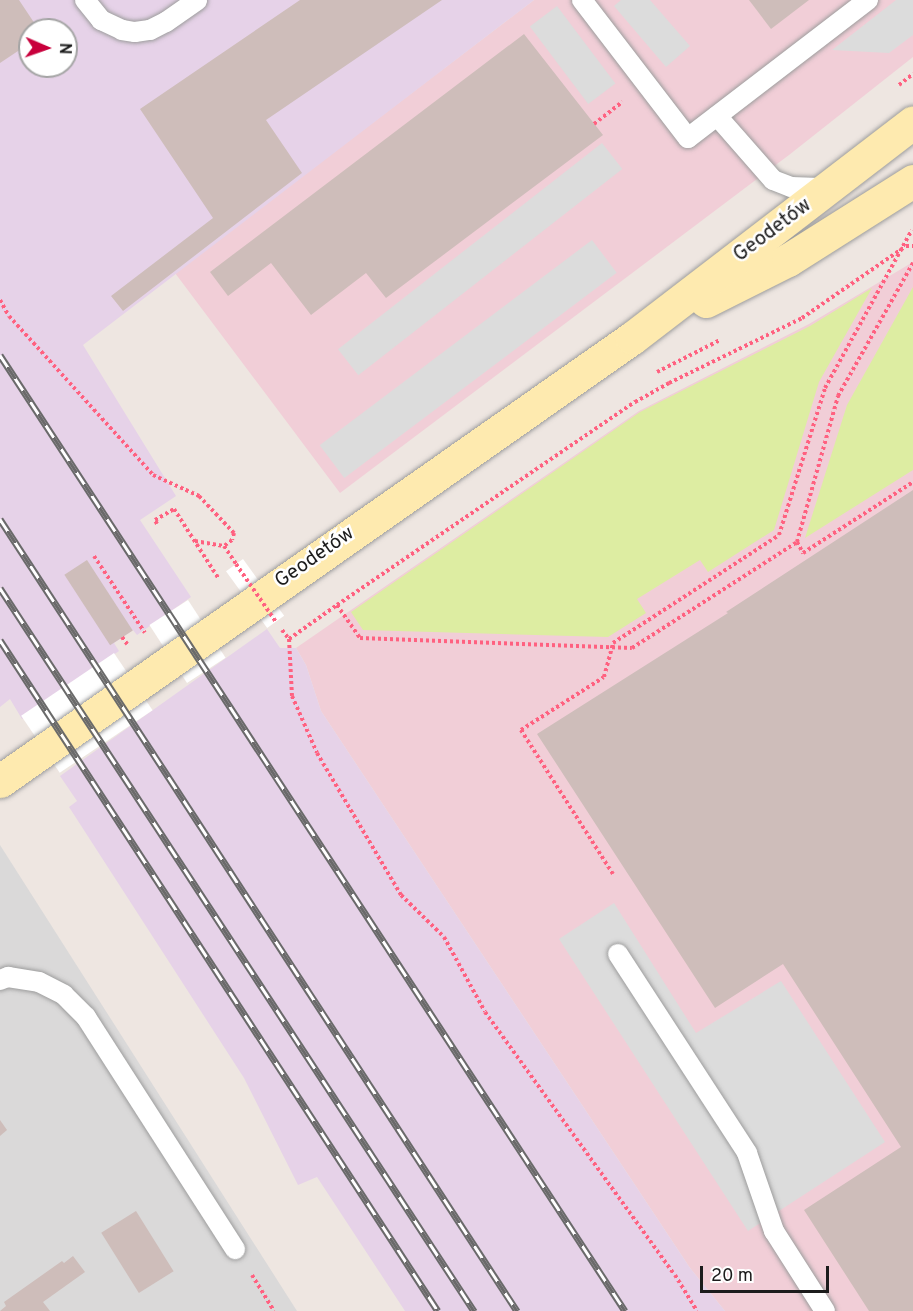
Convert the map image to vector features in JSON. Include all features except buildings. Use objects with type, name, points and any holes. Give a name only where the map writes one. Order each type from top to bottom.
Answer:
[{"type":"main road","name":"Geodetów","points":[[0,781],[632,338],[913,122]]},
{"type":"main road","name":"Geodetów","points":[[632,338],[788,260],[907,187]]},
{"type":"lane","points":[[85,0],[101,20],[122,30],[135,32],[150,30],[166,22],[197,0]]},
{"type":"lane","points":[[582,0],[688,138],[868,0]]},
{"type":"lane","points":[[717,116],[773,180],[791,187],[829,188]]},
{"type":"lane","points":[[618,954],[747,1154],[774,1231],[825,1311]]},
{"type":"lane","points":[[0,980],[8,977],[39,982],[64,995],[86,1017],[235,1249]]},
{"type":"path","points":[[901,237],[912,231]]},
{"type":"path","points":[[613,874],[521,730],[604,676],[613,643],[779,536],[825,388],[906,246],[912,231]]},
{"type":"path","points":[[289,639],[635,402],[802,318],[906,246],[913,246]]},
{"type":"path","points":[[337,605],[360,638],[632,648],[796,542],[838,396],[913,263]]},
{"type":"path","points":[[0,300],[9,316],[153,475],[199,496],[234,533],[232,540],[224,546]]},
{"type":"path","points":[[650,376],[721,339]]},
{"type":"path","points":[[796,542],[803,552],[913,482]]},
{"type":"path","points":[[157,524],[155,520],[174,509],[223,585]]},
{"type":"path","points":[[195,541],[224,546],[289,639],[292,696],[317,753],[401,895],[444,936],[485,1012],[675,1275],[697,1311]]},
{"type":"path","points":[[94,556],[147,637]]},
{"type":"path","points":[[276,622],[283,622]]},
{"type":"path","points":[[235,1249],[274,1311]]},
{"type":"shaded area","points":[[0,0],[534,0],[83,345],[176,496],[140,520],[191,597],[137,635],[133,630],[114,643],[119,651],[22,719],[10,699],[0,707]]},
{"type":"shaded area","points":[[534,0],[913,0],[913,57],[789,155],[340,493],[175,273]]},
{"type":"shaded area","points":[[621,0],[650,0],[690,46],[666,67],[614,6]]},
{"type":"shaded area","points":[[896,0],[913,0],[913,35],[889,53],[832,50]]},
{"type":"shaded area","points":[[557,6],[615,83],[588,104],[530,26]]},
{"type":"shaded area","points":[[602,143],[622,169],[358,375],[338,349]]},
{"type":"shaded area","points":[[592,240],[617,273],[344,478],[320,445]]},
{"type":"shaded area","points":[[913,262],[913,1311],[725,1311],[690,1268],[321,711],[306,665],[296,648],[639,411],[809,324]]},
{"type":"shaded area","points":[[267,629],[280,648],[296,648],[306,665],[321,711],[690,1268],[725,1311],[405,1311],[317,1177],[298,1185],[244,1078],[69,807],[77,801],[60,776]]},
{"type":"shaded area","points":[[0,845],[297,1311],[0,1311]]},
{"type":"shaded area","points":[[614,903],[696,1033],[781,981],[885,1142],[748,1231],[559,939]]},
{"type":"green space","points":[[913,287],[913,470],[805,538],[847,405]]},
{"type":"green space","points":[[872,288],[819,382],[774,530],[708,572],[700,560],[637,599],[646,613],[608,637],[363,630],[351,612],[640,412],[810,326]]},
{"type":"pier","points":[[243,559],[284,616],[267,628],[226,571]]},
{"type":"pier","points":[[188,600],[226,658],[187,683],[149,625]]},
{"type":"pier","points":[[114,653],[153,710],[60,773],[21,716]]},
{"type":"railway","points":[[0,355],[625,1311]]},
{"type":"railway","points":[[0,519],[517,1311]]},
{"type":"railway","points":[[0,588],[474,1311]]},
{"type":"railway","points":[[0,640],[438,1311]]}]
